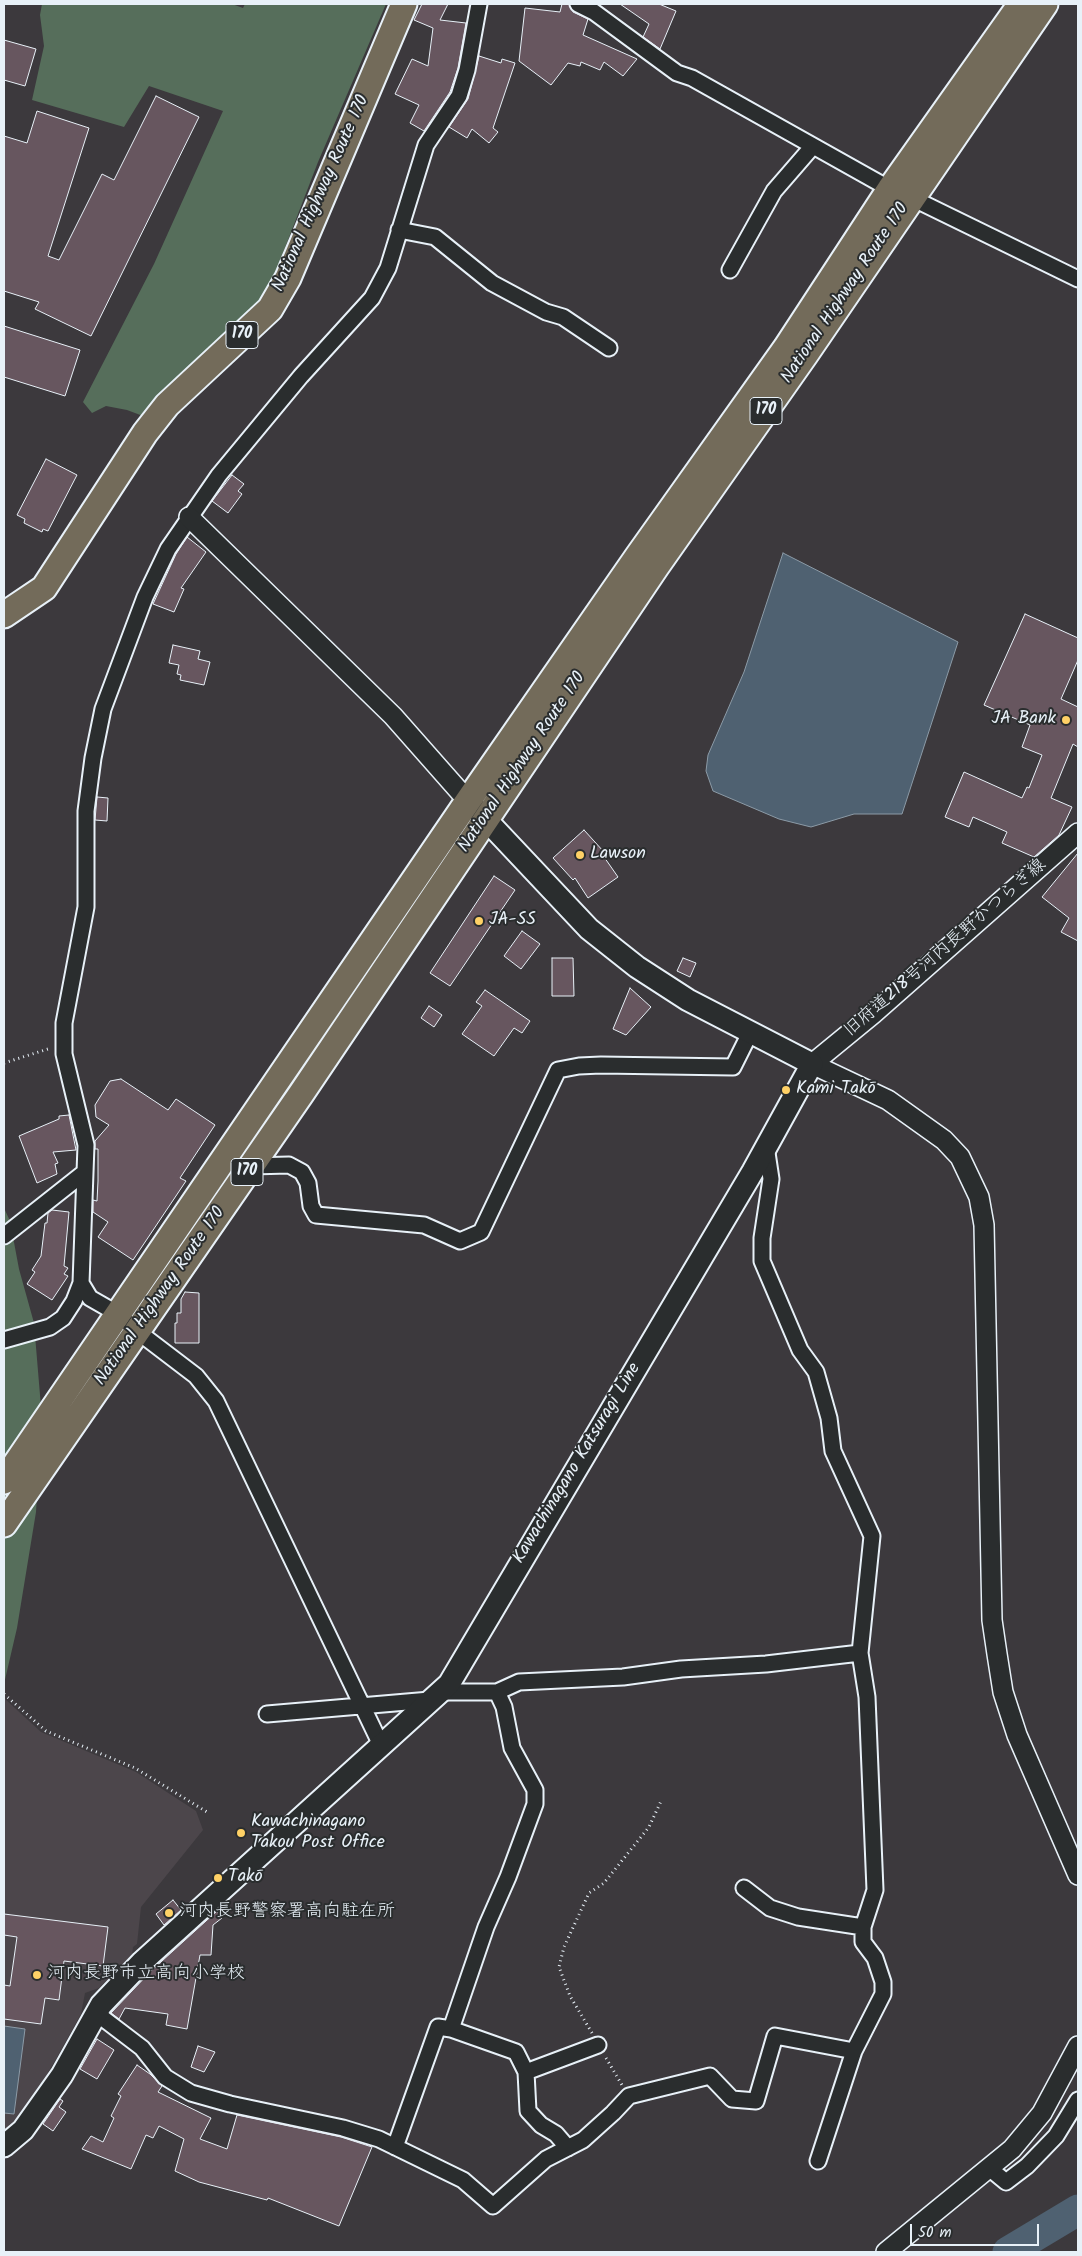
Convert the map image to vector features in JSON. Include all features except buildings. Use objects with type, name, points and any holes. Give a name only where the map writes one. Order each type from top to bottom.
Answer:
[{"type":"highway","name":"National Highway Route 170","points":[[4,615],[44,588],[144,433],[167,405],[270,309],[288,278],[404,4]]},
{"type":"highway","name":"National Highway Route 170","points":[[4,1524],[251,1166],[656,568],[901,193],[1021,4]]},
{"type":"highway","name":"National Highway Route 170","points":[[4,1481],[468,801],[638,556],[786,348],[1044,4]]},
{"type":"main road","points":[[468,801],[590,930],[651,976],[688,1000],[812,1064]]},
{"type":"main road","name":"Kawachinagano Katsuragi Line","points":[[4,2146],[23,2130],[62,2075],[101,2005],[142,1962],[449,1684],[766,1146],[812,1064]]},
{"type":"street","points":[[4,1340],[50,1327],[63,1318],[74,1302],[81,1283],[86,1145],[64,1054],[64,1023],[86,908],[86,811],[93,758],[103,709],[145,597],[168,549],[219,475],[301,376],[372,298],[388,268],[426,144],[459,96],[479,4]]},
{"type":"street","points":[[578,4],[594,12],[677,73],[692,78],[901,193],[1078,279]]},
{"type":"street","points":[[730,270],[774,192],[813,146]]},
{"type":"street","points":[[400,230],[435,237],[492,283],[546,312],[563,317],[609,348]]},
{"type":"street","points":[[189,517],[393,716],[468,801]]},
{"type":"street","name":"旧府道218号河内長野かつらぎ線","points":[[812,1064],[873,1014],[1078,833]]},
{"type":"street","points":[[251,1166],[289,1165],[302,1172],[308,1183],[311,1206],[316,1215],[424,1225],[460,1241],[481,1232],[558,1070],[579,1066],[601,1065],[733,1067],[750,1033]]},
{"type":"street","points":[[812,1064],[888,1100],[944,1140],[960,1157],[980,1196],[984,1225],[992,1620],[1003,1692],[1017,1735],[1078,1875]]},
{"type":"street","points":[[766,1146],[771,1179],[762,1238],[762,1261],[800,1350],[816,1372],[829,1418],[834,1451],[872,1536],[860,1653],[867,1697],[875,1890],[863,1927],[863,1942],[875,1958],[883,1982],[883,1994],[854,2051],[818,2161]]},
{"type":"street","points":[[4,1236],[85,1172]]},
{"type":"street","points":[[81,1283],[90,1298],[118,1314],[196,1376],[216,1401],[381,1745]]},
{"type":"street","points":[[266,1714],[435,1696],[497,1692],[519,1682],[623,1677],[681,1669],[766,1664],[860,1653]]},
{"type":"street","points":[[451,2029],[486,1927],[508,1877],[536,1804],[536,1790],[512,1748],[504,1707],[497,1692]]},
{"type":"street","points":[[744,1888],[770,1908],[798,1917],[863,1927]]},
{"type":"street","points":[[96,2013],[142,2048],[165,2077],[191,2093],[230,2104],[343,2128],[379,2139],[463,2180],[493,2206],[546,2159],[583,2140],[629,2096],[710,2076],[732,2099],[756,2101],[775,2036],[854,2051]]},
{"type":"street","points":[[395,2147],[438,2027],[451,2029],[516,2052],[526,2072],[528,2111],[541,2125],[556,2134],[568,2148]]},
{"type":"street","points":[[526,2072],[598,2045]]},
{"type":"street","points":[[886,2252],[1012,2149],[1042,2113],[1078,2046]]},
{"type":"street","points":[[989,2168],[1006,2182],[1027,2166],[1056,2136],[1078,2100]]},
{"type":"path","points":[[4,1063],[64,1044]]},
{"type":"path","points":[[4,1694],[46,1731],[135,1768],[207,1812]]},
{"type":"path","points":[[629,2096],[570,1996],[559,1967],[564,1947],[589,1892],[604,1883],[649,1827],[662,1799]]},
{"type":"shaded area","points":[[4,1698],[41,1732],[136,1772],[196,1811],[203,1830],[141,1907],[137,1944],[133,1947],[132,1955],[99,1988],[85,1993],[81,2014],[56,2059],[27,2108],[4,2131]]},
{"type":"green space","points":[[42,4],[232,4],[243,8],[245,4],[386,4],[318,162],[273,279],[257,308],[143,416],[127,410],[106,406],[92,413],[83,402],[154,264],[223,111],[149,86],[124,127],[32,100],[44,46],[40,15]]},
{"type":"green space","points":[[4,1208],[10,1221],[19,1269],[34,1323],[42,1419],[36,1512],[17,1628],[4,1684]]},
{"type":"water","points":[[783,553],[958,642],[902,814],[854,814],[811,827],[779,819],[713,791],[706,771],[708,755],[744,672]]},
{"type":"water","points":[[4,2026],[25,2029],[14,2114],[4,2113]]},
{"type":"waterway","points":[[1008,2252],[1078,2210]]},
{"type":"place","name":"JA Bank","points":[[1066,720]]},
{"type":"place","name":"Lawson","points":[[580,855]]},
{"type":"place","name":"JA-SS","points":[[479,921]]},
{"type":"place","name":"Kami Takō","points":[[786,1090]]},
{"type":"place","name":"Kawachinagano Takou Post Office","points":[[241,1833]]},
{"type":"place","name":"Takō","points":[[218,1878]]},
{"type":"place","name":"河内長野警察署高向駐在所","points":[[169,1913]]},
{"type":"place","name":"河内長野市立高向小学校","points":[[37,1975]]}]
